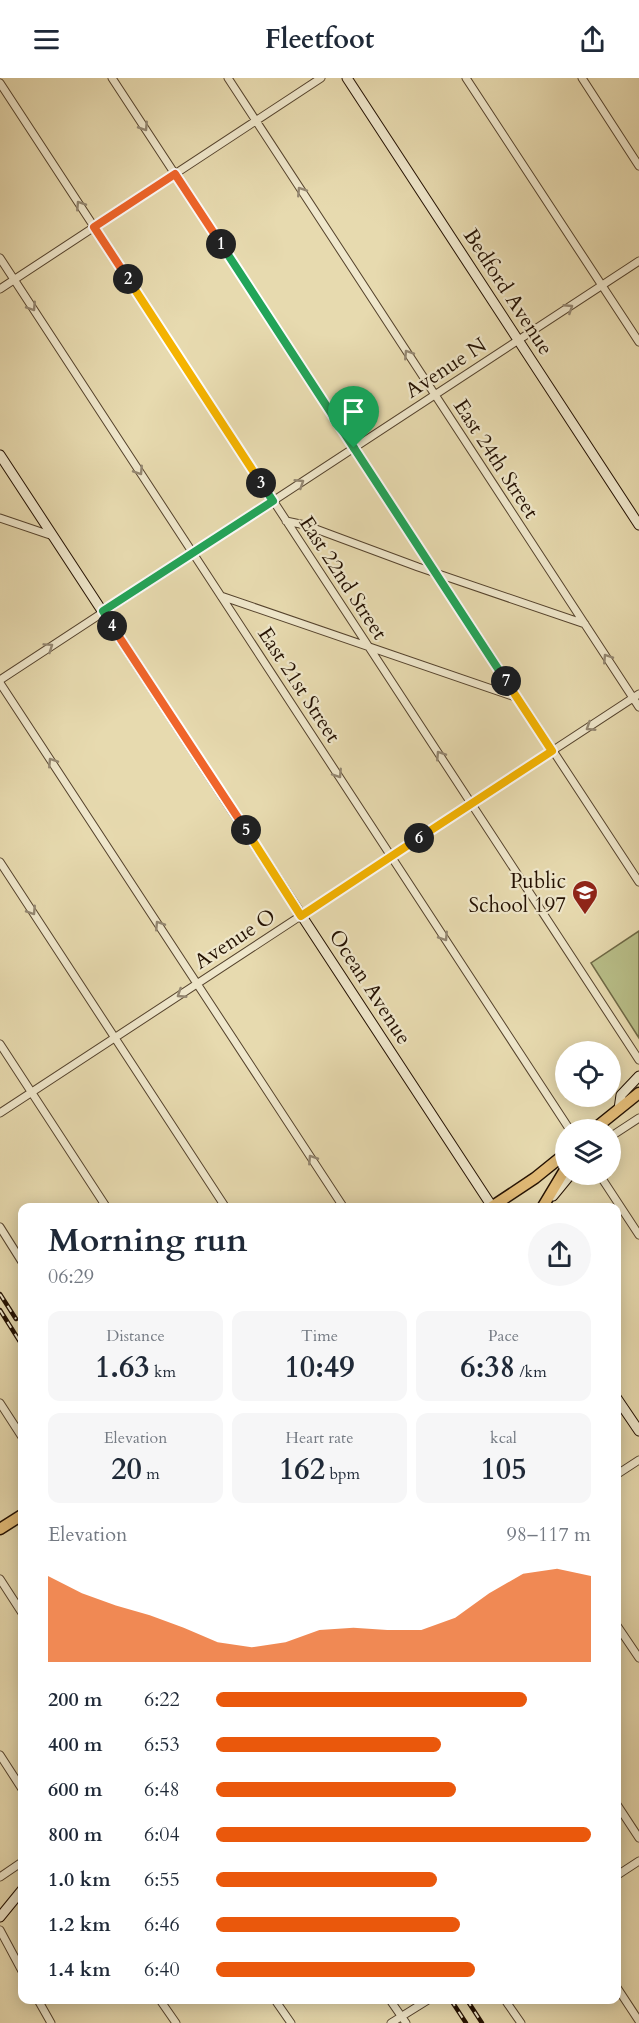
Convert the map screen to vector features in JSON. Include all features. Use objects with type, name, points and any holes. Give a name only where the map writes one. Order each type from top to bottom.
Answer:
[{"type":"main road","name":"Bedford Avenue","points":[[347,78],[639,525]]},
{"type":"main road","name":"Ocean Avenue","points":[[0,455],[488,1203]]},
{"type":"main road","points":[[619,1109],[621,1095],[639,1076]]},
{"type":"main road","points":[[607,1119],[639,1093]]},
{"type":"main road","points":[[497,1203],[555,1162]]},
{"type":"main road","points":[[546,1203],[556,1185]]},
{"type":"main road","points":[[547,1203],[562,1185]]},
{"type":"main road","points":[[621,1404],[639,1431]]},
{"type":"main road","points":[[0,1529],[18,1518]]},
{"type":"main road","points":[[0,1917],[18,1895]]},
{"type":"street","points":[[112,78],[639,882]]},
{"type":"street","name":"East 24th Street","points":[[228,78],[585,624],[636,696],[639,707]]},
{"type":"street","points":[[0,289],[321,78]]},
{"type":"street","points":[[466,78],[639,342]]},
{"type":"street","points":[[582,78],[639,166]]},
{"type":"street","name":"East 22nd Street","points":[[0,83],[639,1060]]},
{"type":"street","name":"East 21st Street","points":[[0,258],[563,1119]]},
{"type":"street","name":"Avenue N","points":[[0,681],[103,611],[639,261]]},
{"type":"street","points":[[0,518],[53,536]]},
{"type":"street","points":[[286,521],[305,525],[435,573],[585,624]]},
{"type":"street","points":[[221,596],[518,698]]},
{"type":"street","points":[[0,681],[341,1203]]},
{"type":"street","name":"Avenue O","points":[[0,1113],[636,696]]},
{"type":"street","points":[[0,862],[223,1203]]},
{"type":"street","points":[[0,1044],[104,1203]]},
{"type":"street","points":[[621,1130],[639,1118]]},
{"type":"street","points":[[606,1185],[618,1203]]},
{"type":"street","points":[[621,1208],[639,1235]]},
{"type":"street","points":[[0,1227],[18,1256]]},
{"type":"street","points":[[0,1403],[18,1431]]},
{"type":"street","points":[[621,1472],[639,1460]]},
{"type":"street","points":[[0,1579],[18,1607]]},
{"type":"street","points":[[621,1631],[639,1658]]},
{"type":"street","points":[[0,1755],[18,1783]]},
{"type":"street","points":[[621,1811],[639,1838]]},
{"type":"street","points":[[621,1873],[639,1861]]},
{"type":"street","points":[[0,1877],[18,1865]]},
{"type":"street","points":[[0,1930],[18,1964]]},
{"type":"street","points":[[621,1994],[639,2021]]},
{"type":"street","points":[[40,2004],[51,2023]]},
{"type":"street","points":[[163,2004],[176,2023]]},
{"type":"street","points":[[278,2004],[291,2023]]},
{"type":"street","points":[[393,2004],[404,2020]]},
{"type":"street","points":[[392,2023],[404,2020],[423,2004]]},
{"type":"street","points":[[508,2004],[521,2023]]},
{"type":"green space","points":[[639,931],[639,1038],[591,963]]},
{"type":"railway","points":[[0,1294],[16,1319]]},
{"type":"railway","points":[[0,1310],[18,1339]]},
{"type":"railway","points":[[454,2004],[466,2023]]},
{"type":"railway","points":[[470,2004],[482,2023]]},
{"type":"place","name":"Public School 197","points":[[585,916]]},
{"type":"route","points":[[175,174],[354,448],[552,751],[301,916],[103,611],[273,501],[94,227],[175,174]]}]
